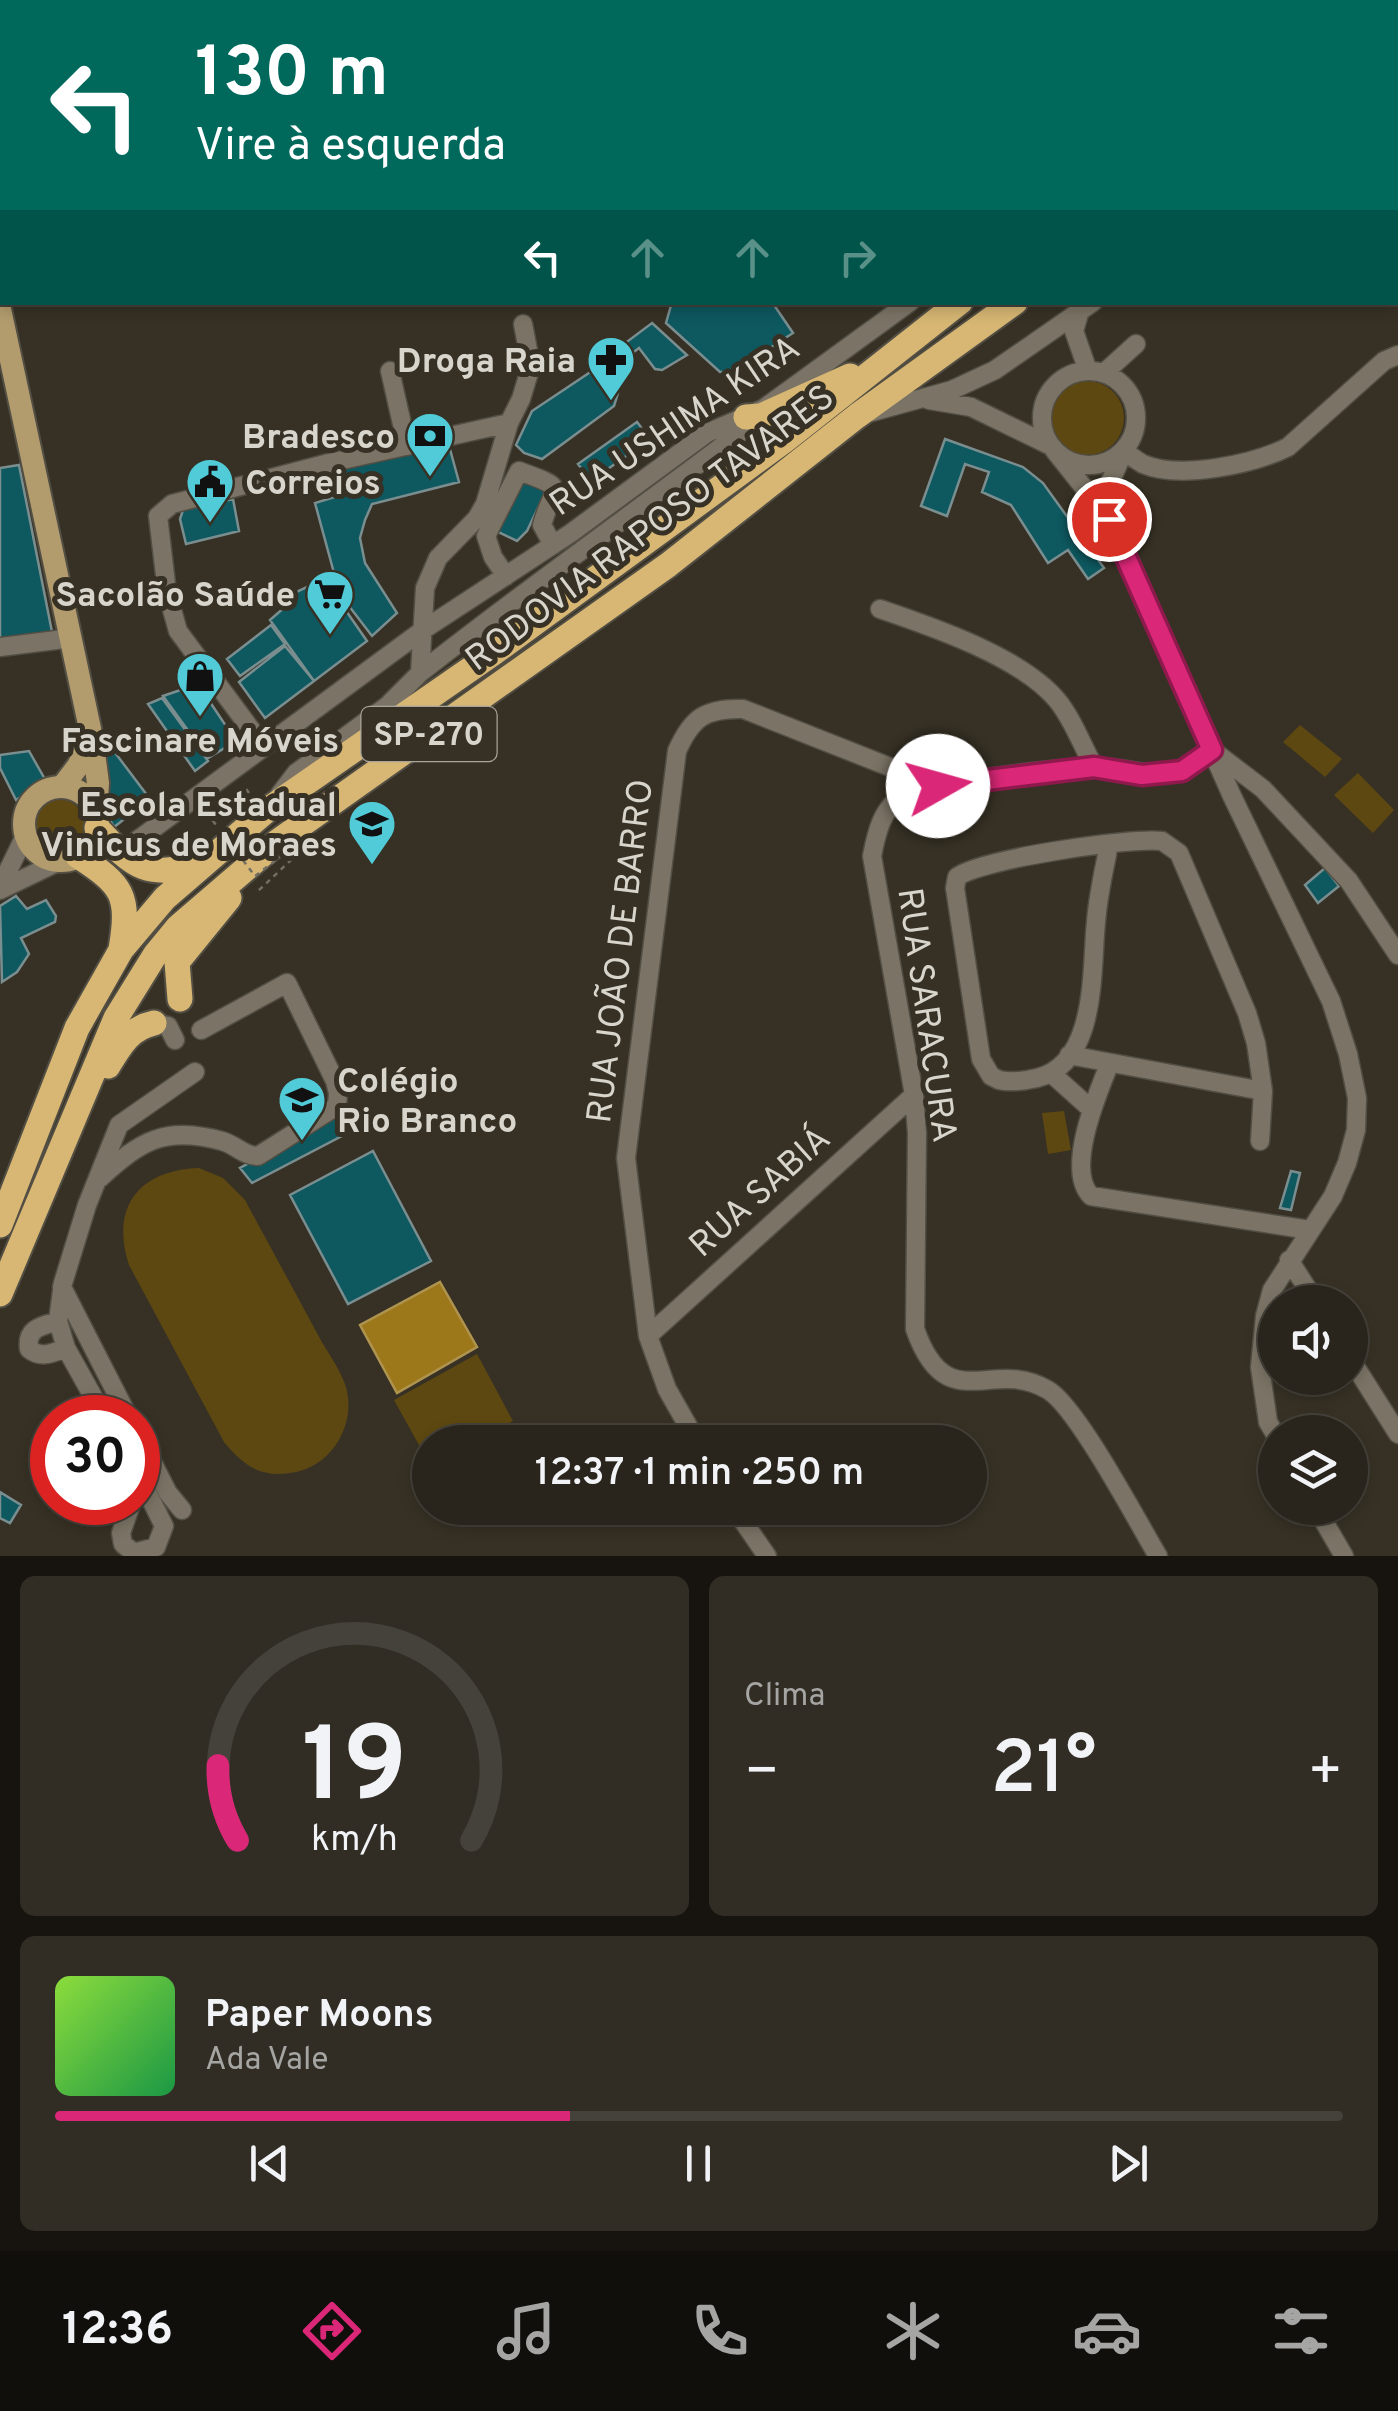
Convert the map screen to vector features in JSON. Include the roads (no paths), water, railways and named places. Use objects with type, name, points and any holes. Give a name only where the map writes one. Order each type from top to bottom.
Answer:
[{"type":"highway","name":"RODOVIA RAPOSO TAVARES","points":[[0,1225],[77,1028],[121,950],[165,898],[267,810],[495,652],[784,441],[956,305]]},
{"type":"highway","name":"RODOVIA RAPOSO TAVARES","points":[[0,1294],[116,1018],[155,954],[198,908],[278,842],[668,565],[857,416],[1010,305]]},
{"type":"highway","points":[[754,417],[882,362]]},
{"type":"highway","points":[[97,821],[120,853],[138,868],[150,872],[202,864]]},
{"type":"highway","points":[[180,999],[175,972],[182,953],[278,842]]},
{"type":"highway","points":[[69,859],[107,874],[120,888],[126,910],[121,950]]},
{"type":"highway","points":[[70,1125],[124,1040],[139,1028],[154,1023]]},
{"type":"main road","points":[[0,309],[72,638],[92,738],[97,766],[97,821],[90,846],[69,859],[38,854],[25,836],[25,813],[39,794],[62,787],[92,738]]},
{"type":"main road","points":[[62,787],[84,795],[97,821]]},
{"type":"street","points":[[878,305],[889,317]]},
{"type":"street","name":"RUA USHIMA KIRA","points":[[120,853],[423,630],[553,545],[707,433],[754,417],[906,305]]},
{"type":"street","points":[[857,416],[923,400],[995,370],[1086,308]]},
{"type":"street","points":[[1086,308],[1074,331],[1096,372],[1129,392],[1136,406],[1133,438],[1108,487],[1109,519]]},
{"type":"street","name":"RUA USHIMA KIRA","points":[[423,630],[425,588],[430,574],[438,558],[477,518],[485,504],[510,424],[522,399],[531,366],[523,324]]},
{"type":"street","points":[[1136,344],[1096,372],[1064,378],[1047,397],[1042,422],[1053,448],[1109,519],[1212,750],[1331,1001],[1357,1098],[1356,1130],[1333,1196],[1272,1290],[1262,1341],[1264,1399],[1269,1415]]},
{"type":"street","points":[[1124,451],[1145,464],[1187,470],[1271,456],[1288,447],[1384,361],[1398,354]]},
{"type":"street","points":[[390,371],[407,446]]},
{"type":"street","points":[[923,400],[970,407],[1053,448],[1066,459],[1096,464],[1124,451]]},
{"type":"street","points":[[267,810],[296,773],[387,706],[420,673],[532,584],[600,538],[754,417]]},
{"type":"street","points":[[264,747],[178,632],[166,592],[158,516],[172,504],[510,424]]},
{"type":"street","points":[[506,576],[493,558],[486,536],[519,470],[550,482],[554,488],[555,496],[542,525],[553,545]]},
{"type":"street","points":[[880,608],[1016,666],[1041,682],[1060,703],[1094,767]]},
{"type":"street","points":[[420,673],[423,630]]},
{"type":"street","points":[[0,647],[72,638]]},
{"type":"street","name":"RUA JOÃO DE BARRO","points":[[687,1425],[667,1389],[648,1336],[627,1179],[628,1135],[677,751],[687,729],[701,716],[721,708],[743,708],[938,786]]},
{"type":"street","points":[[1212,750],[1262,788],[1348,881],[1398,955]]},
{"type":"street","name":"RUA SARACURA","points":[[1158,1556],[1061,1400],[1032,1383],[948,1378],[922,1350],[915,1329],[914,1094],[872,856],[886,813],[902,796],[938,786],[1094,767],[1142,775],[1182,771],[1212,750]]},
{"type":"street","points":[[0,889],[25,836]]},
{"type":"street","points":[[1109,845],[1095,926],[1094,983],[1086,1018],[1070,1055],[1052,1074],[1009,1083],[991,1076],[985,1068],[955,888],[958,876],[982,865],[1109,845],[1162,840],[1179,853],[1247,1012],[1263,1091],[1260,1141]]},
{"type":"street","points":[[0,889],[69,859]]},
{"type":"street","points":[[100,1178],[138,1146],[165,1134],[227,1142],[250,1156],[258,1156],[337,1106],[335,1081],[287,984],[201,1030]]},
{"type":"street","points":[[154,1023],[168,1026],[175,1040]]},
{"type":"street","points":[[1070,1055],[1263,1091]]},
{"type":"street","points":[[1108,1065],[1092,1108],[1080,1174],[1082,1186],[1091,1196],[1310,1230]]},
{"type":"street","points":[[92,1395],[66,1348],[58,1321],[62,1287],[87,1205],[120,1126],[195,1072]]},
{"type":"street","points":[[1052,1074],[1092,1108]]},
{"type":"street","name":"RUA SABIÁ","points":[[648,1336],[914,1094]]},
{"type":"street","points":[[1289,1260],[1305,1285]]},
{"type":"street","points":[[62,1287],[117,1395]]},
{"type":"street","points":[[58,1321],[35,1328],[28,1339],[28,1349],[46,1355],[66,1348]]},
{"type":"street","points":[[1368,1386],[1398,1434]]},
{"type":"street","points":[[160,1477],[182,1510]]},
{"type":"street","points":[[124,1525],[123,1544],[134,1553],[147,1552],[156,1547],[164,1526],[160,1515]]},
{"type":"street","points":[[746,1525],[767,1556]]},
{"type":"street","points":[[1326,1525],[1344,1556]]},
{"type":"place","name":"Droga Raia","points":[[611,402]]},
{"type":"place","name":"Bradesco","points":[[430,478]]},
{"type":"place","name":"Correios","points":[[210,524]]},
{"type":"place","name":"Sacolão Saúde","points":[[330,636]]},
{"type":"place","name":"Fascinare Móveis","points":[[200,718]]},
{"type":"place","name":"Escola Estadual Vinicus de Moraes","points":[[372,866]]},
{"type":"place","name":"Colégio Rio Branco","points":[[302,1142]]}]
